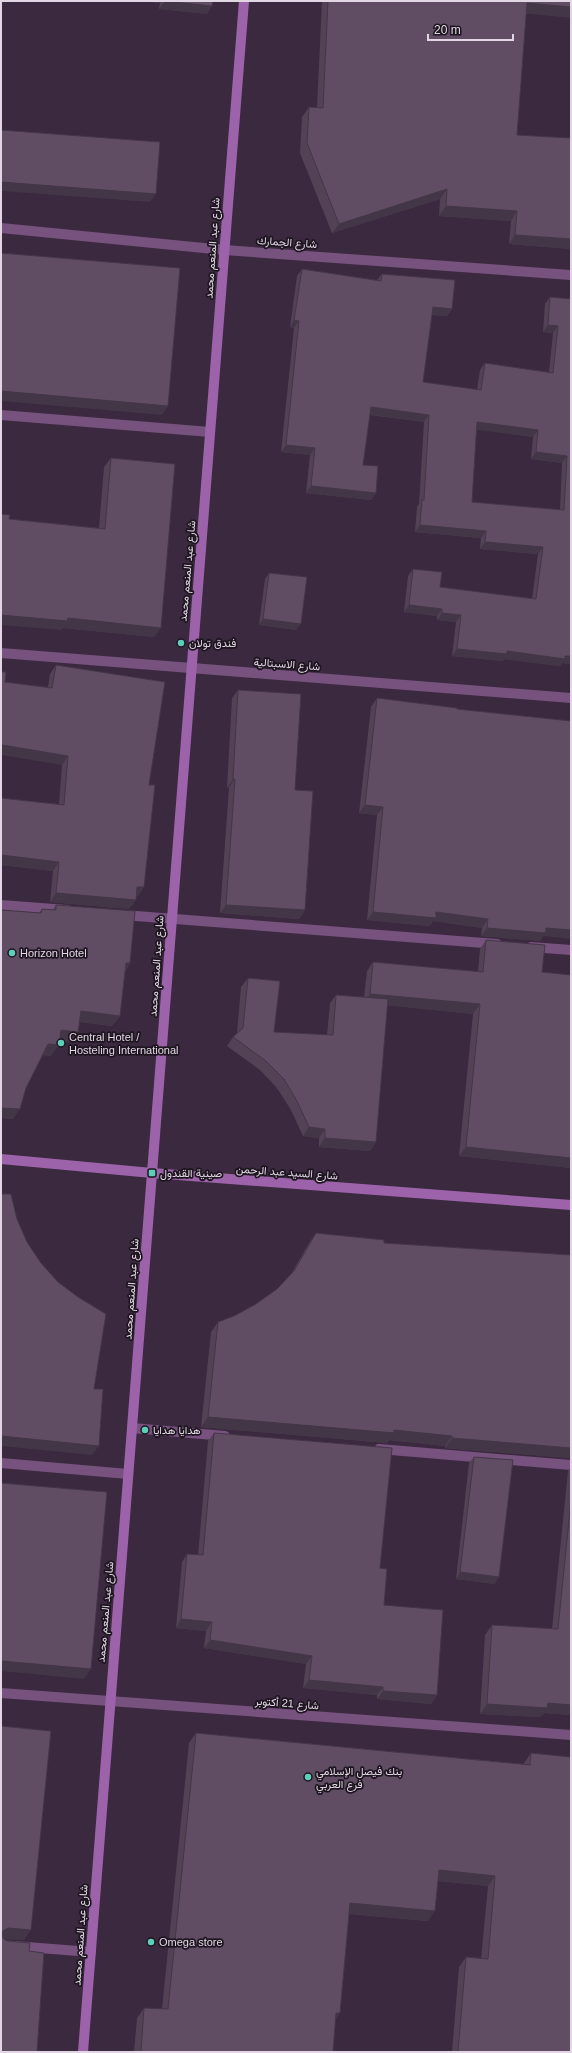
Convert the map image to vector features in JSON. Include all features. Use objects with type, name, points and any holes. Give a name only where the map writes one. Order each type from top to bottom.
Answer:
[{"type":"street","name":"شارع عبد المنعم محمد","points":[[83,2052],[244,1]]},
{"type":"street","name":"شارع الجمارك","points":[[1,228],[224,250],[571,275]]},
{"type":"street","points":[[1,415],[210,432]]},
{"type":"street","name":"شارع الاسبتالية","points":[[1,653],[571,698]]},
{"type":"street","points":[[1,905],[79,911]]},
{"type":"street","points":[[110,914],[508,945]]},
{"type":"street","points":[[524,946],[571,950]]},
{"type":"street","name":"شارع السيد عبد الرحمن","points":[[1,1159],[152,1174],[571,1206]]},
{"type":"street","points":[[132,1428],[234,1436]]},
{"type":"street","points":[[367,1448],[571,1465]]},
{"type":"street","points":[[1,1463],[128,1474]]},
{"type":"street","name":"شارع 21 أكتوبر","points":[[1,1693],[571,1735]]},
{"type":"street","points":[[1,1945],[91,1952]]},
{"type":"building","points":[[165,1],[213,1],[212,6]]},
{"type":"building","points":[[328,1],[571,1],[571,7],[527,3],[517,135],[571,138],[571,239],[515,235],[517,211],[446,206],[447,189],[339,224],[307,143],[309,107],[323,108]]},
{"type":"building","points":[[1,130],[160,142],[156,194],[1,182]]},
{"type":"building","points":[[1,253],[180,268],[168,406],[1,391]]},
{"type":"building","points":[[302,269],[381,281],[382,274],[455,280],[452,309],[433,307],[423,382],[481,390],[485,363],[553,373],[558,326],[548,325],[550,297],[571,299],[571,656],[565,656],[565,659],[507,651],[507,654],[457,649],[461,615],[442,613],[442,609],[409,605],[413,569],[442,572],[440,587],[536,599],[543,547],[485,542],[486,531],[420,525],[422,500],[424,500],[429,415],[371,407],[363,465],[378,466],[376,493],[311,486],[315,448],[286,445],[299,321],[294,320]],"holes":[[[477,422],[538,430],[536,452],[567,456],[564,510],[472,502]]]},
{"type":"building","points":[[111,458],[175,464],[161,628],[68,618],[67,621],[1,615],[1,514],[10,515],[9,519],[105,529]]},
{"type":"building","points":[[269,573],[307,577],[301,624],[263,619]]},
{"type":"building","points":[[56,665],[165,682],[149,785],[155,785],[144,887],[137,887],[136,900],[56,893],[59,862],[1,855],[1,798],[64,805],[68,756],[2,745],[1,753],[1,672],[6,672],[5,682],[52,688]]},
{"type":"building","points":[[238,690],[301,694],[295,790],[313,791],[305,910],[226,905],[235,779],[233,779]]},
{"type":"building","points":[[377,698],[457,709],[571,721],[571,930],[546,928],[546,933],[487,928],[488,919],[436,912],[436,918],[373,912],[383,807],[365,805]]},
{"type":"building","points":[[56,905],[135,911],[130,963],[126,963],[120,1016],[81,1011],[78,1032],[61,1030],[59,1045],[48,1044],[26,1088],[20,1109],[1,1108],[1,910],[41,913],[42,909],[56,910]]},
{"type":"building","points":[[486,940],[545,945],[542,972],[571,975],[571,1158],[466,1147],[480,1004],[370,994],[373,962],[483,972]]},
{"type":"building","points":[[248,978],[280,981],[274,1032],[333,1035],[336,995],[388,999],[376,1142],[325,1138],[325,1129],[309,1127],[297,1101],[284,1079],[266,1061],[233,1037],[243,1028]]},
{"type":"building","points":[[1,1194],[11,1194],[17,1219],[27,1242],[41,1263],[58,1282],[78,1297],[106,1314],[94,1389],[103,1389],[99,1446],[1,1436]]},
{"type":"building","points":[[316,1233],[384,1240],[384,1243],[571,1255],[571,1448],[452,1438],[452,1436],[394,1430],[394,1433],[208,1417],[218,1322],[234,1316],[256,1304],[277,1289],[294,1271]]},
{"type":"building","points":[[214,1433],[392,1448],[380,1568],[387,1569],[384,1605],[443,1610],[437,1695],[383,1691],[383,1687],[309,1680],[312,1656],[210,1640],[212,1622],[181,1619],[187,1554],[203,1555]]},
{"type":"building","points":[[474,1457],[513,1460],[499,1577],[460,1572]]},
{"type":"building","points":[[1,1483],[107,1492],[91,1669],[1,1661]]},
{"type":"building","points":[[571,1500],[571,1705],[548,1703],[547,1708],[487,1704],[492,1625],[558,1629]]},
{"type":"building","points":[[1,1726],[51,1731],[31,1930],[8,1928],[3,1931],[2,1934],[3,1938],[7,1941],[30,1943],[29,1951],[44,1953],[37,2052],[1,2052]]},
{"type":"building","points":[[196,1733],[530,1765],[531,1753],[571,1757],[571,2052],[458,2052],[466,1957],[488,1959],[495,1876],[439,1870],[435,1911],[350,1903],[340,2013],[336,2013],[333,2052],[141,2052],[144,2008],[168,2009]]},
{"type":"place","name":"فندق تولان","points":[[181,643]]},
{"type":"place","name":"Horizon Hotel","points":[[12,953]]},
{"type":"place","name":"Central Hotel / Hosteling International","points":[[61,1043]]},
{"type":"place","name":"صينية القندول","points":[[152,1173]]},
{"type":"place","name":"هدايا هدايا","points":[[145,1430]]},
{"type":"place","name":"بنك فيصل الإسلامي فرع العربي","points":[[308,1777]]},
{"type":"place","name":"Omega store","points":[[151,1942]]}]
